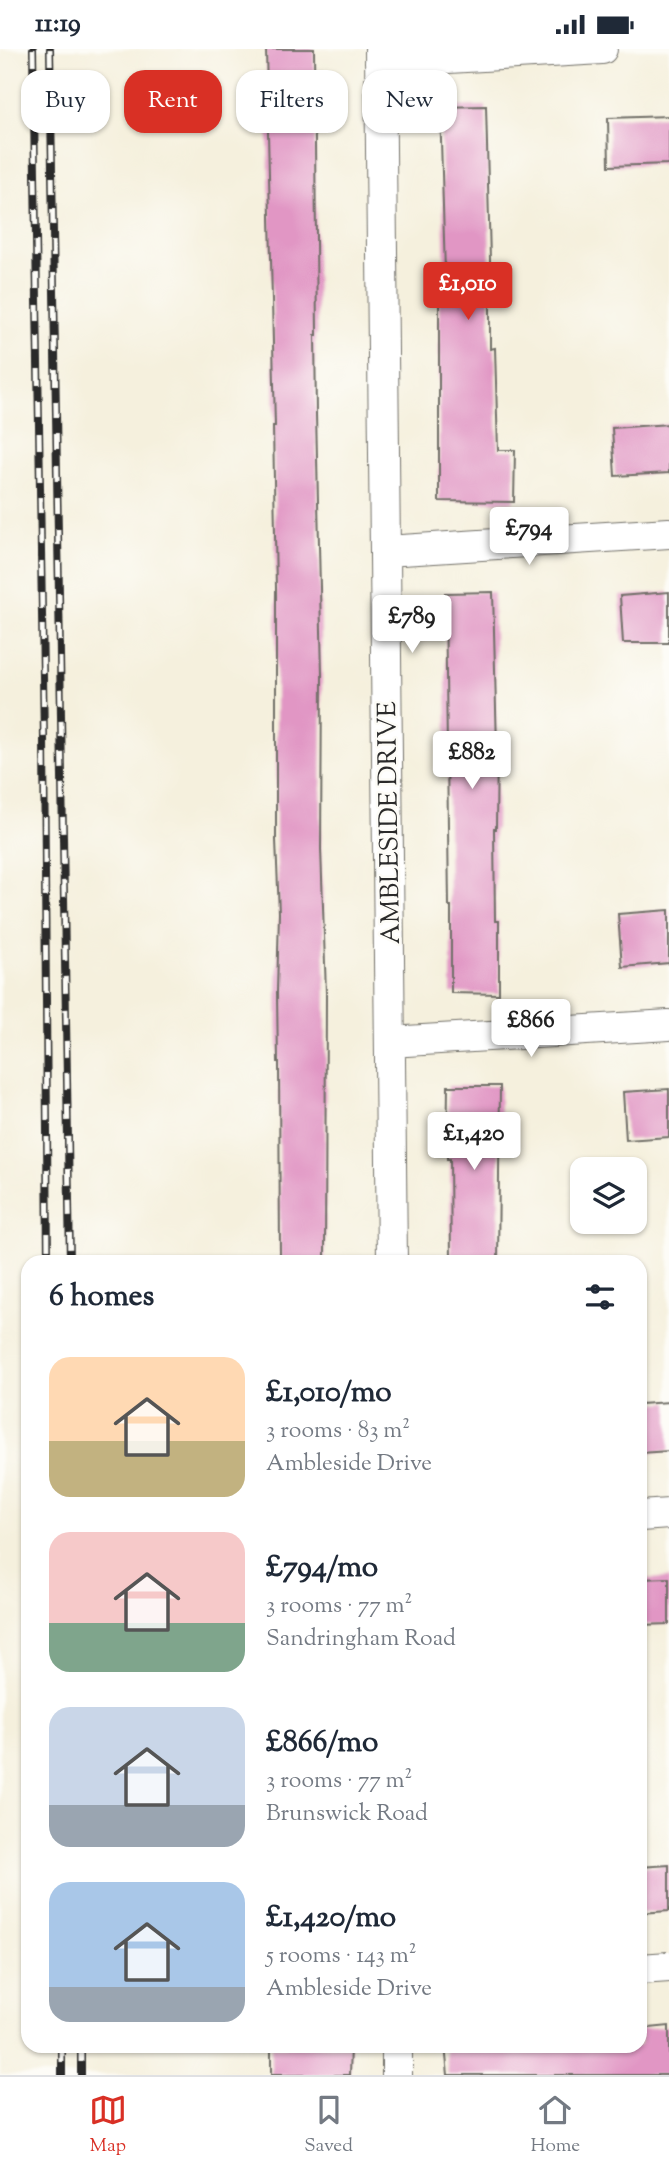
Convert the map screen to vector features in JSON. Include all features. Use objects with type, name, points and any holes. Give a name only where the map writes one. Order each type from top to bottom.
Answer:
[{"type":"street","points":[[380,55],[602,49]]},
{"type":"street","name":"AMBLESIDE DRIVE","points":[[380,55],[392,1255]]},
{"type":"street","points":[[386,551],[669,533]]},
{"type":"street","points":[[390,1042],[669,1025]]},
{"type":"street","points":[[647,1516],[669,1514]]},
{"type":"street","points":[[647,1969],[669,1967]]},
{"type":"street","points":[[397,2053],[397,2075]]},
{"type":"building","points":[[266,49],[314,49],[314,70],[267,70]]},
{"type":"building","points":[[486,106],[490,349],[495,348],[498,450],[515,450],[514,502],[439,501],[439,272],[445,272],[441,133],[457,133],[457,107]]},
{"type":"building","points":[[669,116],[669,164],[609,166],[608,118]]},
{"type":"building","points":[[268,133],[315,133],[316,414],[322,675],[321,849],[326,993],[325,1255],[280,1255]]},
{"type":"building","points":[[669,424],[669,473],[615,476],[612,428]]},
{"type":"building","points":[[493,592],[497,748],[495,921],[499,921],[499,994],[451,993],[445,593]]},
{"type":"building","points":[[669,592],[669,643],[623,643],[620,596]]},
{"type":"building","points":[[669,910],[669,963],[622,967],[618,914]]},
{"type":"building","points":[[448,1086],[500,1086],[498,1255],[451,1255],[450,1159],[447,1159]]},
{"type":"building","points":[[669,1089],[669,1137],[626,1140],[623,1092]]},
{"type":"building","points":[[669,1402],[669,1451],[647,1453],[647,1404]]},
{"type":"building","points":[[669,1578],[669,1624],[647,1625],[647,1579]]},
{"type":"building","points":[[669,1865],[669,1911],[647,1913],[647,1867]]},
{"type":"building","points":[[669,2026],[669,2075],[448,2075],[446,2053],[647,2053],[647,2028]]},
{"type":"building","points":[[271,2053],[351,2053],[350,2075],[271,2075]]},
{"type":"railway","points":[[33,49],[44,739],[48,1255]]},
{"type":"railway","points":[[50,49],[70,1255]]},
{"type":"railway","points":[[62,2053],[62,2075]]},
{"type":"railway","points":[[81,2053],[81,2075]]}]
